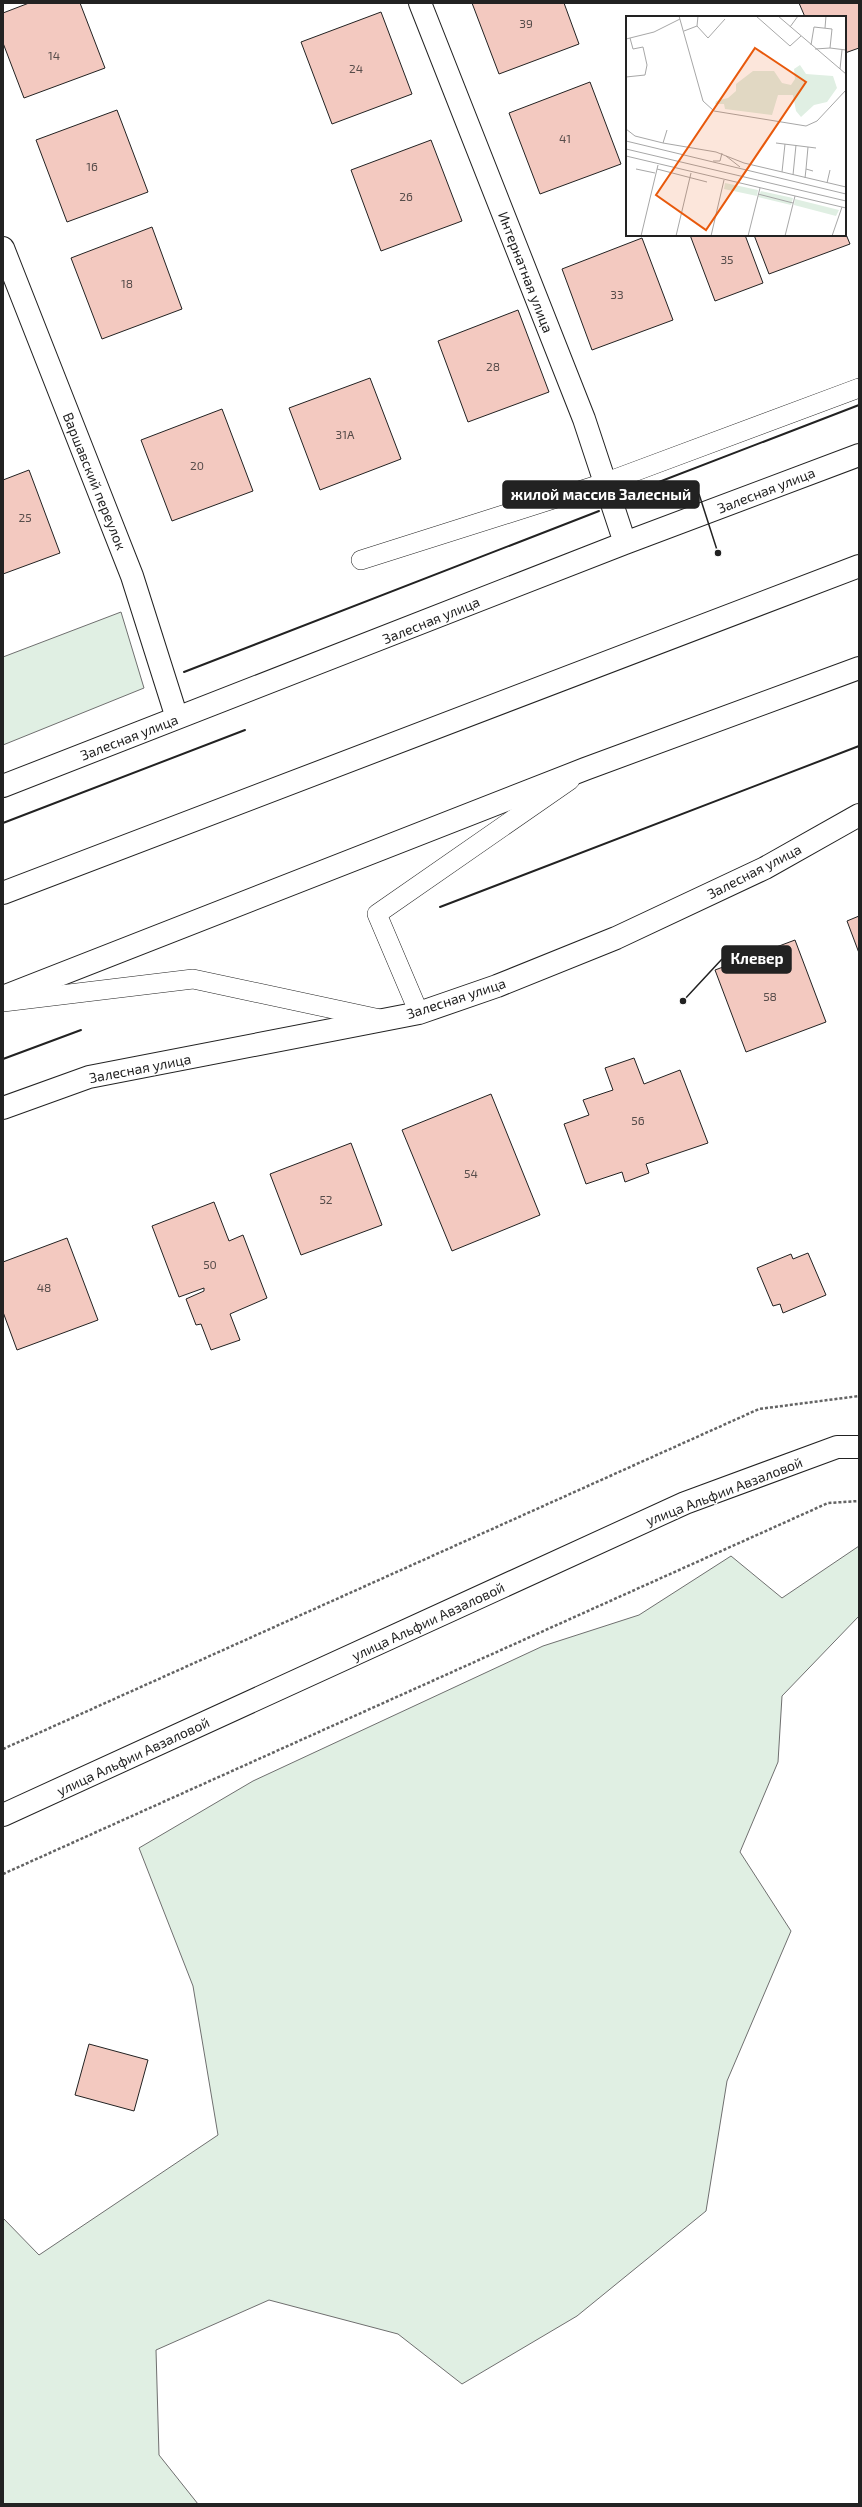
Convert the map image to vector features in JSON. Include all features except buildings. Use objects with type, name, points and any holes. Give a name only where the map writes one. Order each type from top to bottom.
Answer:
[{"type":"street","name":"Интернатная улица","points":[[420,3],[584,419],[625,543]]},
{"type":"street","name":"Варшавский переулок","points":[[3,248],[132,576],[177,718]]},
{"type":"street","name":"Залесная улица","points":[[3,786],[625,543],[859,455]]},
{"type":"street","points":[[3,893],[859,566]]},
{"type":"street","points":[[3,997],[585,769],[859,668]]},
{"type":"street","name":"Залесная улица","points":[[3,1108],[89,1077],[419,1013],[497,986],[616,938],[765,868],[859,815]]},
{"type":"street","name":"улица Альфии Авзаловой","points":[[3,1816],[685,1503],[837,1447],[859,1447]]},
{"type":"lane","points":[[362,560],[604,482],[859,388]]},
{"type":"lane","points":[[419,1013],[377,914],[585,769]]},
{"type":"lane","points":[[3,1002],[193,979],[384,1020]]},
{"type":"path","points":[[3,1749],[759,1409],[859,1396]]},
{"type":"path","points":[[3,1874],[828,1504],[859,1501]]},
{"type":"green space","points":[[121,612],[144,688],[3,745],[3,657]]},
{"type":"green space","points":[[859,1546],[859,1616],[782,1696],[778,1762],[740,1852],[791,1931],[727,2081],[706,2211],[577,2316],[462,2384],[398,2334],[269,2300],[156,2350],[159,2455],[198,2504],[3,2504],[3,2218],[39,2255],[218,2135],[193,1986],[139,1848],[253,1781],[543,1646],[639,1615],[731,1556],[782,1598]]},
{"type":"wall","points":[[638,490],[859,405]]},
{"type":"wall","points":[[184,672],[599,511]]},
{"type":"wall","points":[[3,823],[245,730]]},
{"type":"wall","points":[[440,907],[859,746]]},
{"type":"wall","points":[[3,1059],[81,1030]]},
{"type":"place","name":"жилой массив Залесный","points":[[718,553]]},
{"type":"place","name":"Клевер","points":[[683,1001]]}]
